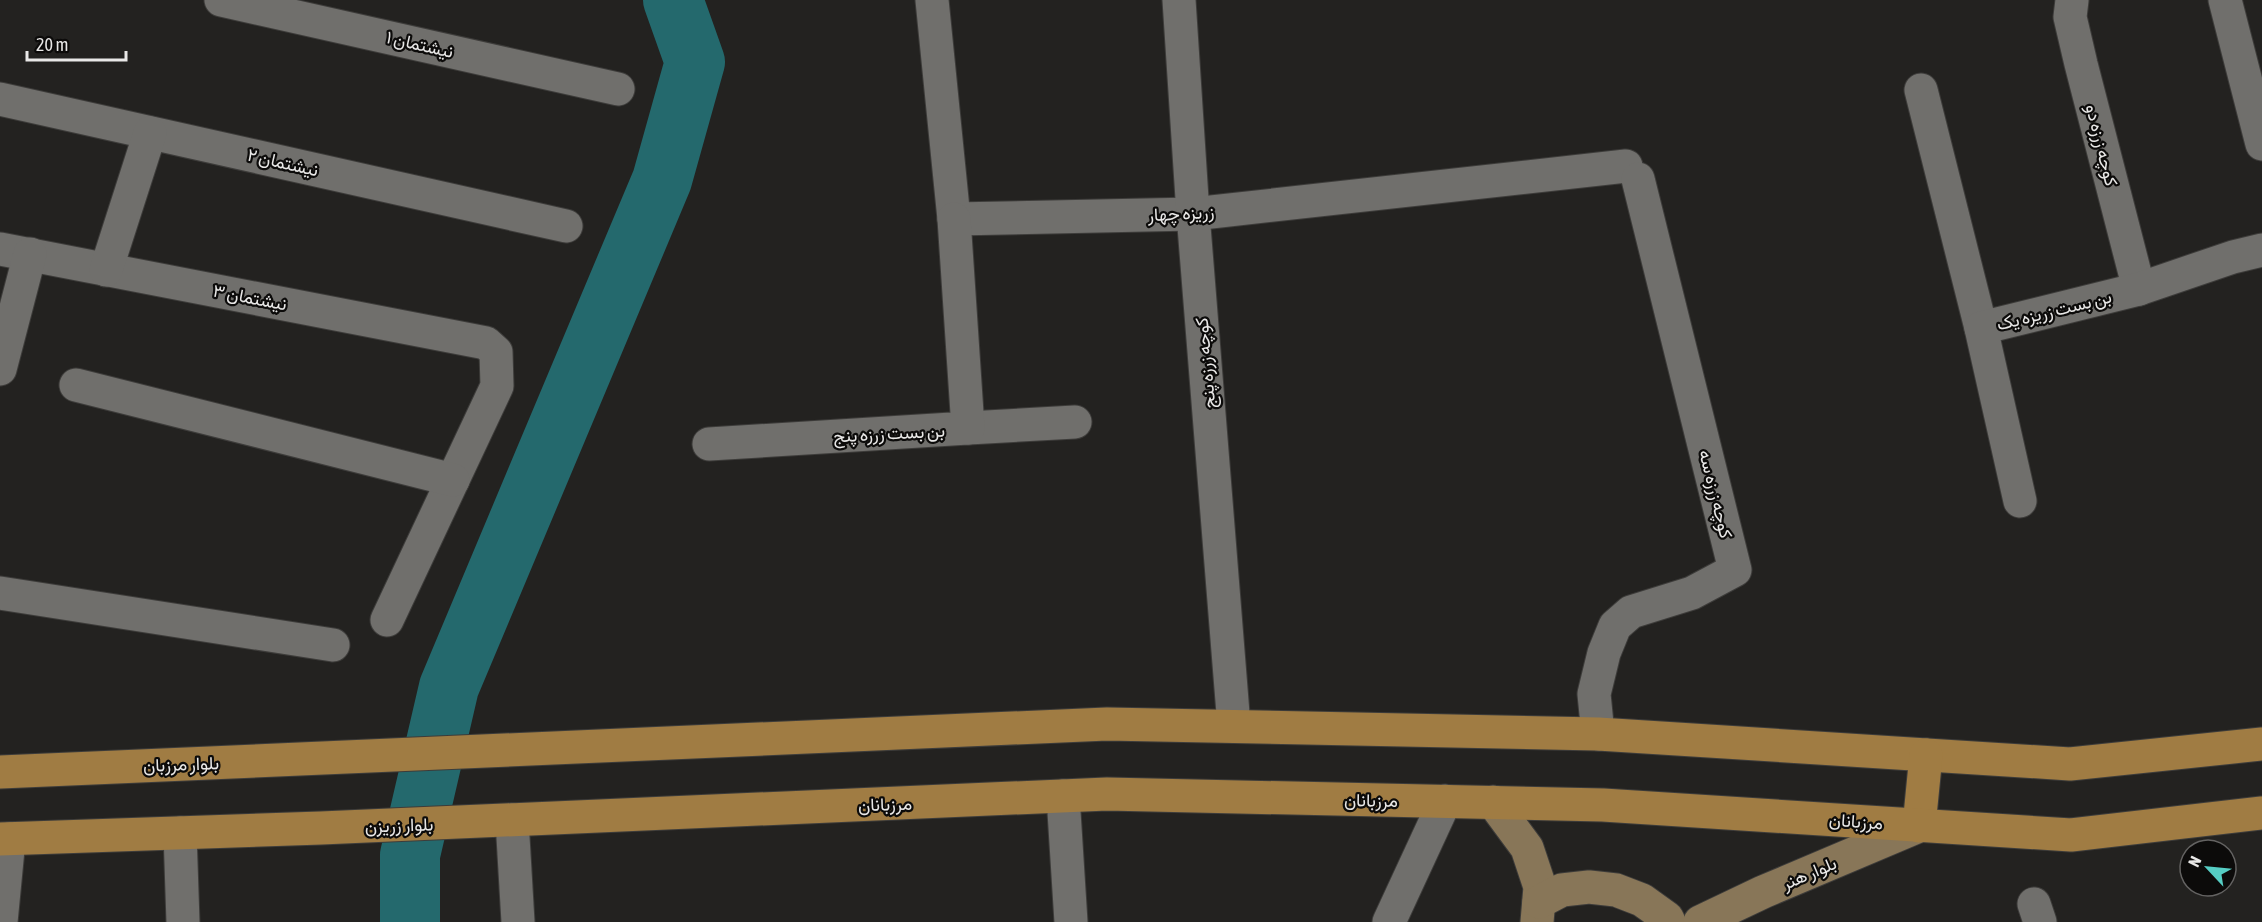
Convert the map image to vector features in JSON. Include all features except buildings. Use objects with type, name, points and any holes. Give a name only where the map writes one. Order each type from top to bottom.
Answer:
[{"type":"main road","name":"بلوار مرزبان","points":[[0,772],[1107,724],[1234,726]]},
{"type":"main road","points":[[1234,726],[1598,734],[2070,764],[2262,744]]},
{"type":"main road","points":[[1918,825],[1926,755]]},
{"type":"main road","name":"مرزبانان","points":[[477,821],[1107,794],[1603,805],[2071,835],[2262,813]]},
{"type":"main road","points":[[1493,802],[1527,848],[1540,887],[1538,912]]},
{"type":"main road","name":"بلوار زریزن","points":[[180,832],[477,821]]},
{"type":"main road","name":"بلوار هنر","points":[[1700,922],[1918,825]]},
{"type":"main road","points":[[4,839],[180,832]]},
{"type":"main road","points":[[1538,912],[1562,890],[1589,887],[1616,890],[1642,900],[1667,918],[1669,922]]},
{"type":"street","name":"نيشتمان ۱","points":[[221,0],[618,89]]},
{"type":"street","points":[[932,0],[954,219]]},
{"type":"street","name":"کوچه زرزه پنج","points":[[1179,0],[1192,214],[1234,726]]},
{"type":"street","name":"کوچه زرزه دو","points":[[2072,0],[2070,17],[2078,52],[2139,289]]},
{"type":"street","points":[[2225,0],[2262,144]]},
{"type":"street","points":[[1921,90],[1981,328]]},
{"type":"street","name":"نيشتمان ۲","points":[[0,99],[567,226]]},
{"type":"street","points":[[106,270],[150,133]]},
{"type":"street","name":"زریزه چهار","points":[[954,219],[1192,214],[1632,172]]},
{"type":"street","name":"کوچه زرزه سه","points":[[1598,734],[1594,694],[1604,653],[1615,626],[1631,612],[1692,593],[1735,570],[1632,172]]},
{"type":"street","name":"بن بست زرزه پنج","points":[[709,444],[968,428],[954,219]]},
{"type":"street","name":"بن بست زریزه یک","points":[[2020,501],[1981,328],[2139,289],[2233,257],[2262,250]]},
{"type":"street","points":[[0,369],[15,251]]},
{"type":"street","name":"نيشتمان ۳","points":[[15,251],[486,343],[496,352],[497,386],[453,480]]},
{"type":"street","points":[[76,385],[453,480],[387,620]]},
{"type":"street","points":[[968,428],[1075,422]]},
{"type":"street","points":[[0,593],[333,645]]},
{"type":"street","points":[[1063,796],[1071,922]]},
{"type":"street","points":[[1389,922],[1445,801]]},
{"type":"street","points":[[512,820],[518,922]]},
{"type":"street","points":[[180,832],[183,922]]},
{"type":"street","points":[[2,922],[4,839]]},
{"type":"waterway","points":[[410,922],[410,855],[449,687],[662,180],[695,62],[673,0]]}]
